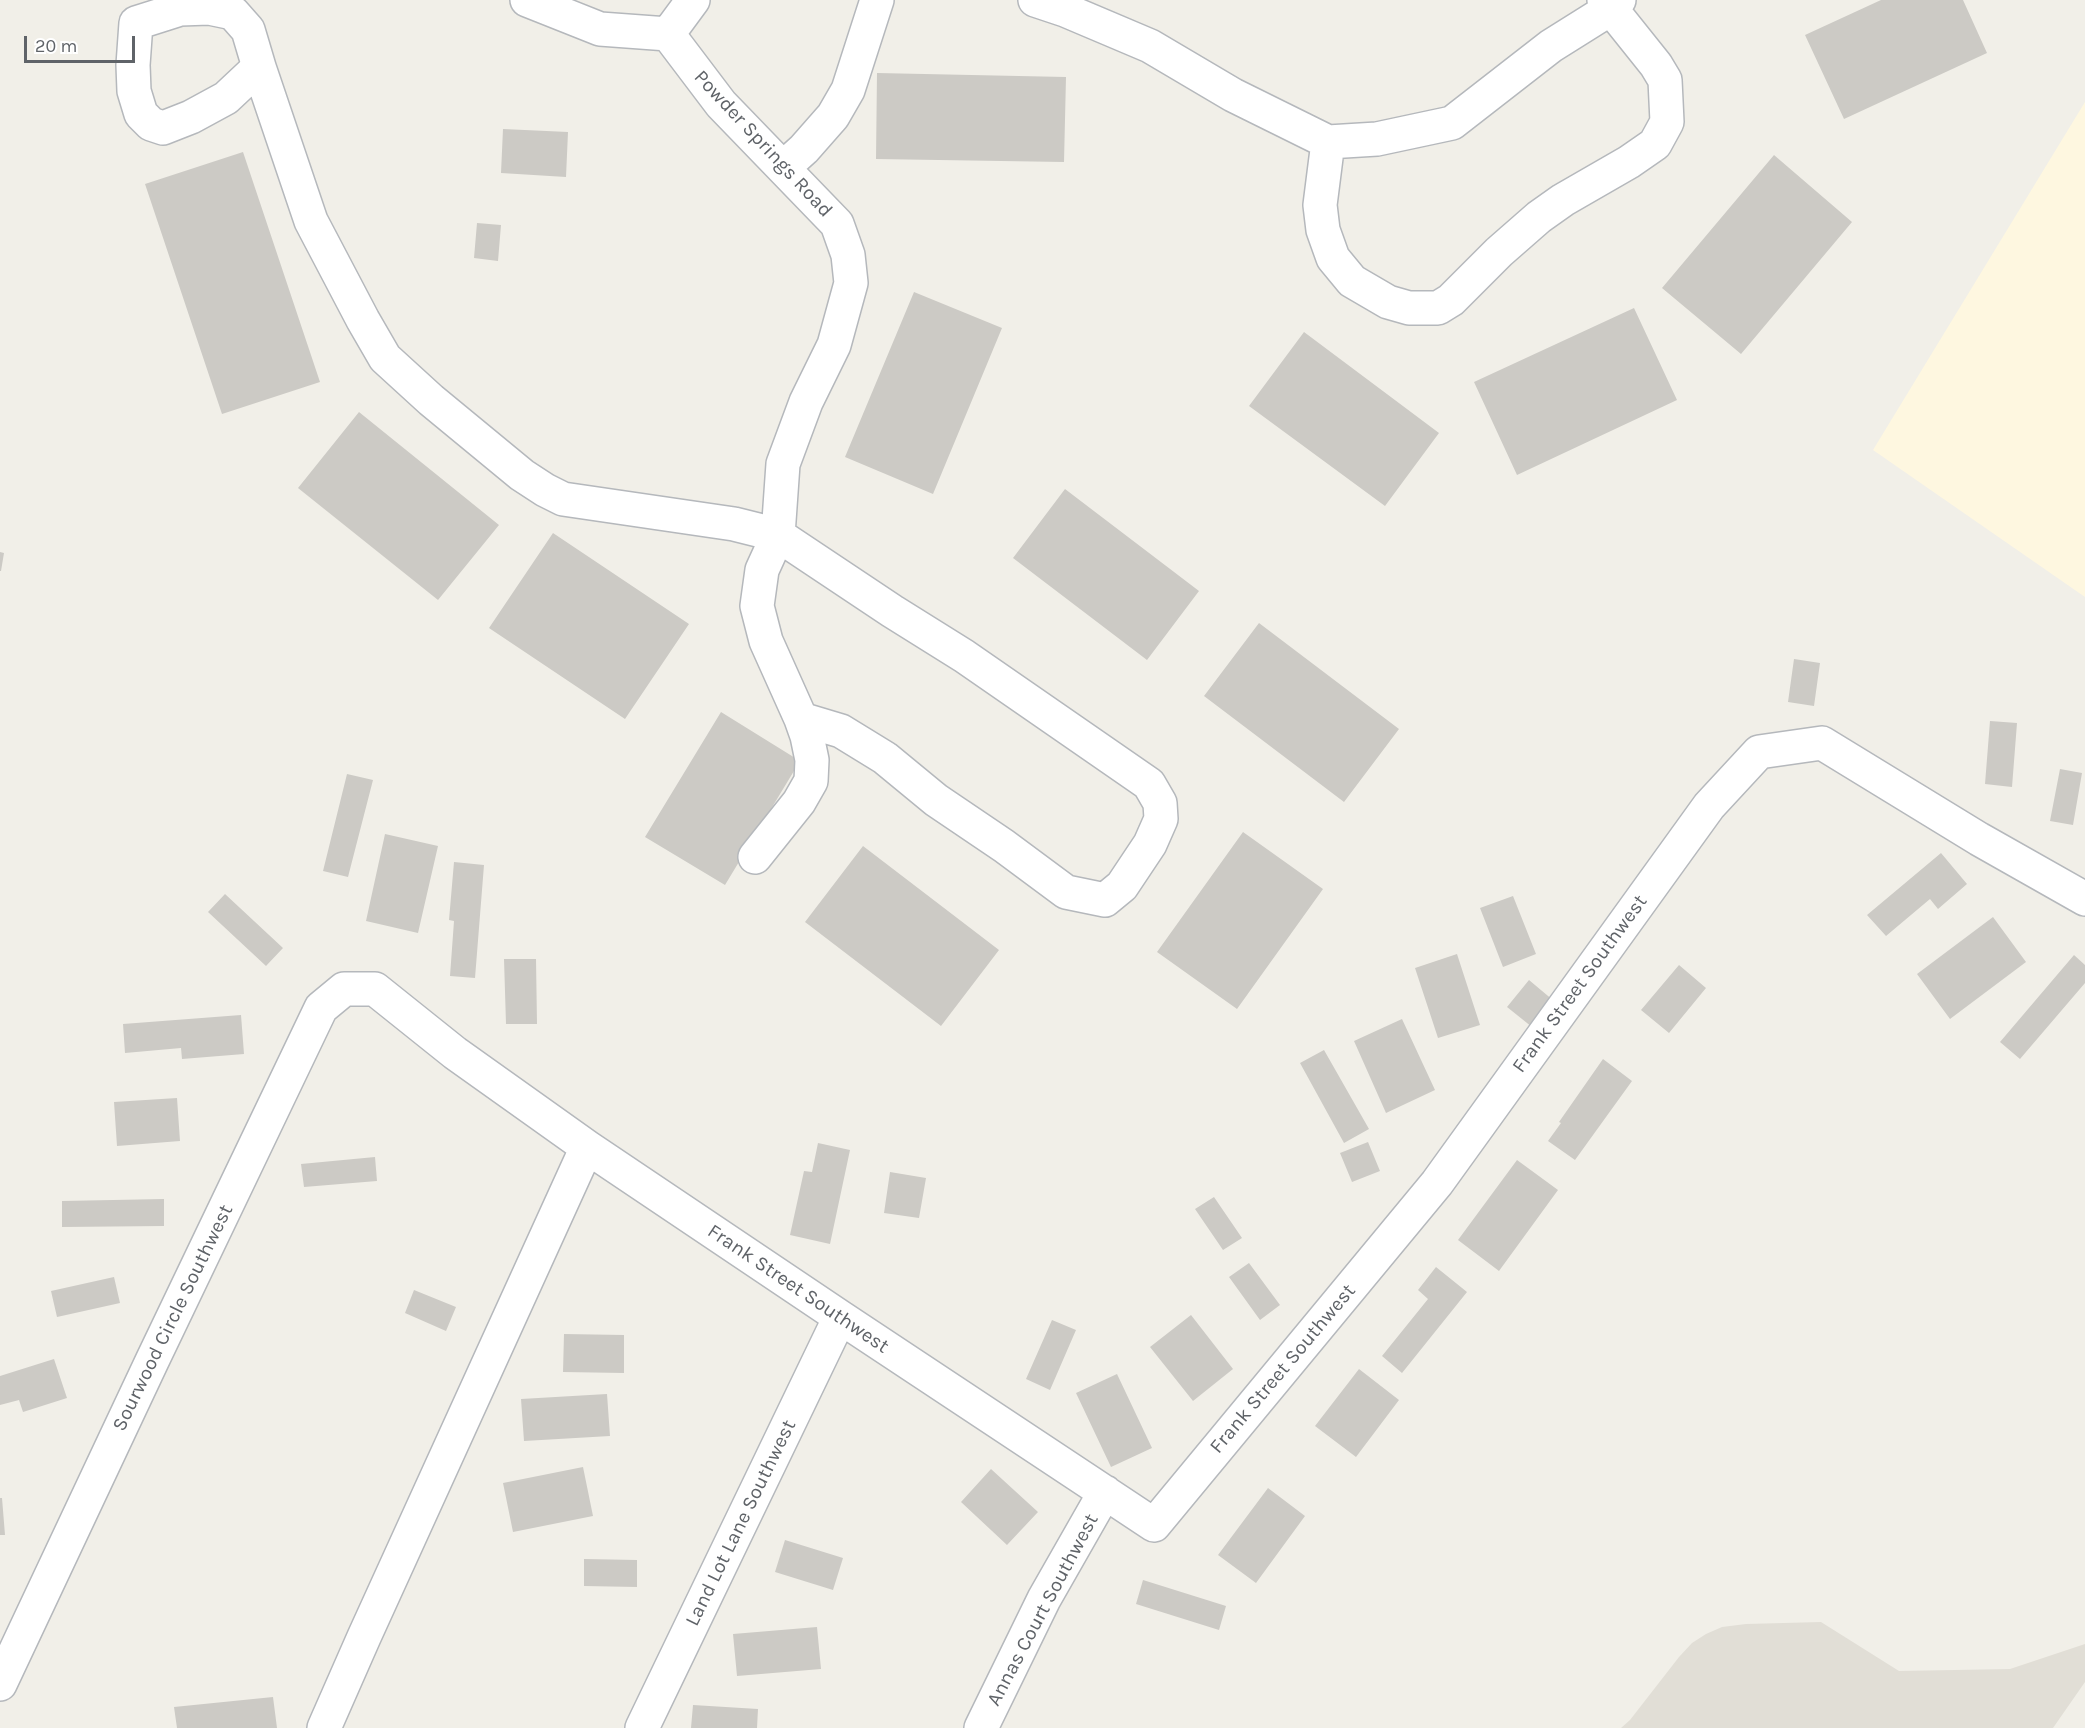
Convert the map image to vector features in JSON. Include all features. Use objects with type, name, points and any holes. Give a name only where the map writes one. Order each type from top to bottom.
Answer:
[{"type":"street","points":[[527,0],[600,29],[668,34],[693,0]]},
{"type":"street","points":[[784,167],[804,149],[833,116],[848,90],[877,0]]},
{"type":"street","points":[[1035,0],[1065,10],[1150,46],[1233,96],[1328,142],[1377,139],[1452,123],[1551,46],[1611,3],[1665,80],[1667,122],[1655,144],[1539,217],[1499,252],[1451,300],[1438,308],[1409,308],[1388,302],[1352,281],[1333,258],[1323,230],[1320,205],[1328,142]]},
{"type":"street","name":"Powder Springs Road","points":[[668,34],[721,104],[837,224],[848,255],[851,283],[834,345],[806,402],[783,465],[778,535]]},
{"type":"street","points":[[259,67],[311,221],[321,241],[385,358],[431,400],[522,475],[562,499],[734,524],[778,535],[964,656],[1149,784],[1160,803],[1161,819],[1150,844],[1122,886],[1106,900],[1066,892],[936,800],[885,758],[841,731],[801,719]]},
{"type":"street","points":[[756,857],[799,802],[811,781],[812,760],[807,736],[766,641],[757,606],[762,570],[778,535]]},
{"type":"street","name":"Frank Street Southwest","points":[[375,989],[455,1053],[587,1147],[1154,1525],[1437,1183],[1709,806],[1759,752],[1822,743],[1978,839],[2085,899]]},
{"type":"street","name":"Sourwood Circle Southwest","points":[[0,1684],[321,1008],[344,989],[375,989]]},
{"type":"street","points":[[324,1728],[587,1147]]},
{"type":"street","name":"Land Lot Lane Southwest","points":[[642,1728],[840,1317]]},
{"type":"street","name":"Annas Court Southwest","points":[[981,1728],[1044,1599],[1105,1492]]},
{"type":"shaded area","points":[[2085,102],[2085,597],[1873,450]]},
{"type":"shaded area","points":[[1821,1622],[1899,1671],[2010,1669],[2085,1644],[2085,1682],[2053,1728],[1621,1728],[1630,1720],[1679,1657],[1692,1643],[1706,1634],[1722,1627],[1746,1624]]},
{"type":"building","points":[[1881,0],[1963,0],[1987,53],[1844,119],[1805,35]]},
{"type":"building","points":[[877,73],[1066,77],[1064,162],[876,159]]},
{"type":"building","points":[[503,129],[568,132],[566,177],[501,173]]},
{"type":"building","points":[[243,152],[320,382],[222,414],[145,184]]},
{"type":"building","points":[[1774,155],[1852,222],[1741,354],[1662,288]]},
{"type":"building","points":[[477,223],[501,225],[498,261],[474,258]]},
{"type":"building","points":[[914,292],[1002,328],[933,494],[845,457]]},
{"type":"building","points":[[1634,308],[1677,400],[1517,475],[1474,382]]},
{"type":"building","points":[[1304,332],[1439,433],[1385,506],[1249,406]]},
{"type":"building","points":[[359,412],[499,525],[438,600],[298,488]]},
{"type":"building","points":[[1065,489],[1199,591],[1147,660],[1013,558]]},
{"type":"building","points":[[553,533],[689,624],[625,719],[489,628]]},
{"type":"building","points":[[0,552],[4,553],[1,571],[0,571]]},
{"type":"building","points":[[1259,623],[1399,729],[1344,802],[1204,696]]},
{"type":"building","points":[[1794,659],[1820,663],[1814,706],[1788,702]]},
{"type":"building","points":[[721,712],[800,761],[725,885],[645,837]]},
{"type":"building","points":[[1990,721],[2017,723],[2012,787],[1985,784]]},
{"type":"building","points":[[2060,769],[2082,773],[2073,825],[2050,821]]},
{"type":"building","points":[[347,774],[373,780],[348,877],[323,871]]},
{"type":"building","points":[[1243,832],[1323,889],[1237,1009],[1157,952]]},
{"type":"building","points":[[385,834],[438,846],[418,933],[366,921]]},
{"type":"building","points":[[863,846],[999,950],[941,1026],[805,922]]},
{"type":"building","points":[[1941,853],[1967,884],[1938,909],[1930,899],[1886,936],[1867,915]]},
{"type":"building","points":[[454,862],[484,865],[475,978],[450,976],[454,921],[449,920]]},
{"type":"building","points":[[225,894],[283,948],[266,966],[208,912]]},
{"type":"building","points":[[1513,896],[1536,954],[1503,967],[1480,908]]},
{"type":"building","points":[[1993,917],[2026,962],[1950,1019],[1917,974]]},
{"type":"building","points":[[1457,954],[1480,1025],[1438,1038],[1415,968]]},
{"type":"building","points":[[2074,955],[2085,965],[2085,983],[2020,1059],[2000,1042]]},
{"type":"building","points":[[504,959],[536,959],[537,1024],[506,1024]]},
{"type":"building","points":[[1679,965],[1706,988],[1669,1033],[1641,1010]]},
{"type":"building","points":[[1529,980],[1554,1001],[1532,1027],[1507,1007]]},
{"type":"building","points":[[241,1015],[244,1054],[182,1059],[181,1048],[125,1053],[123,1024]]},
{"type":"building","points":[[1402,1019],[1435,1090],[1386,1113],[1354,1041]]},
{"type":"building","points":[[1324,1050],[1369,1129],[1344,1143],[1300,1063]]},
{"type":"building","points":[[1603,1059],[1632,1081],[1575,1160],[1548,1141]]},
{"type":"building","points":[[177,1098],[180,1141],[117,1146],[114,1102]]},
{"type":"building","points":[[1368,1142],[1380,1171],[1352,1182],[1340,1153]]},
{"type":"building","points":[[818,1143],[850,1150],[830,1244],[790,1235],[804,1171],[812,1172]]},
{"type":"building","points":[[375,1157],[377,1181],[304,1187],[301,1164]]},
{"type":"building","points":[[1517,1160],[1558,1190],[1499,1271],[1458,1240]]},
{"type":"building","points":[[890,1172],[926,1178],[919,1218],[884,1213]]},
{"type":"building","points":[[1214,1197],[1242,1238],[1223,1250],[1195,1209]]},
{"type":"building","points":[[164,1199],[164,1226],[62,1227],[62,1201]]},
{"type":"building","points":[[1249,1263],[1280,1305],[1260,1320],[1229,1277]]},
{"type":"building","points":[[1436,1267],[1467,1292],[1402,1373],[1382,1356],[1428,1299],[1418,1290]]},
{"type":"building","points":[[114,1277],[120,1303],[57,1317],[51,1291]]},
{"type":"building","points":[[414,1290],[456,1307],[446,1331],[405,1313]]},
{"type":"building","points":[[1191,1315],[1233,1369],[1193,1401],[1150,1347]]},
{"type":"building","points":[[1052,1320],[1076,1330],[1050,1390],[1026,1379]]},
{"type":"building","points":[[564,1334],[624,1335],[624,1373],[563,1372]]},
{"type":"building","points":[[54,1359],[67,1398],[23,1412],[19,1400],[0,1405],[0,1376]]},
{"type":"building","points":[[1359,1369],[1399,1400],[1356,1457],[1315,1426]]},
{"type":"building","points":[[1117,1374],[1152,1448],[1111,1467],[1076,1393]]},
{"type":"building","points":[[607,1394],[610,1436],[524,1441],[521,1399]]},
{"type":"building","points":[[583,1467],[593,1516],[513,1532],[503,1483]]},
{"type":"building","points":[[991,1469],[1038,1512],[1007,1545],[961,1502]]},
{"type":"building","points":[[1268,1488],[1305,1516],[1256,1583],[1218,1555]]},
{"type":"building","points":[[0,1498],[2,1498],[5,1535],[0,1535]]},
{"type":"building","points":[[785,1540],[843,1558],[833,1590],[775,1572]]},
{"type":"building","points":[[584,1559],[637,1560],[637,1587],[584,1586]]},
{"type":"building","points":[[1143,1580],[1226,1606],[1219,1630],[1136,1604]]},
{"type":"building","points":[[817,1627],[821,1669],[737,1676],[733,1634]]},
{"type":"building","points":[[273,1697],[277,1728],[177,1728],[174,1707]]},
{"type":"building","points":[[693,1705],[758,1709],[757,1728],[691,1728]]}]
